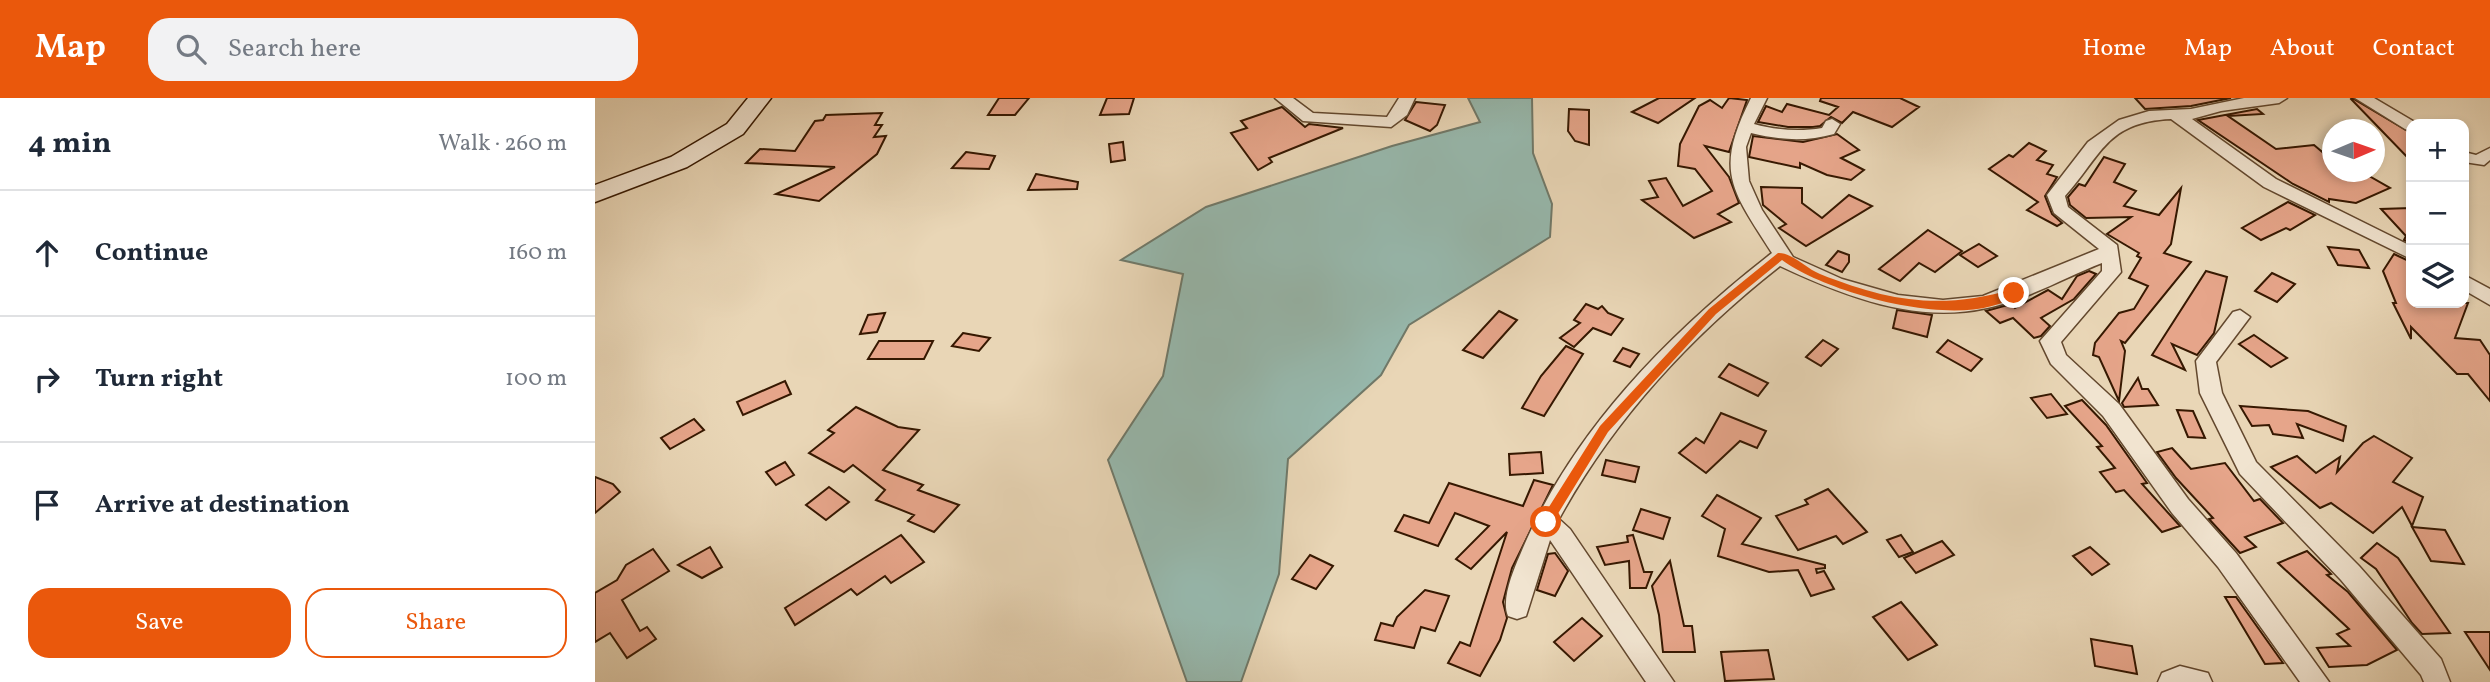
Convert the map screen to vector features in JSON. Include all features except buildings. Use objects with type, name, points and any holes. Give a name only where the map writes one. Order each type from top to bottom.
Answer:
[{"type":"street","points":[[595,194],[678,162],[735,129],[760,98]]},
{"type":"street","points":[[1283,98],[1309,118],[1360,123],[1391,122],[1401,112],[1406,98]]},
{"type":"street","points":[[1759,98],[1738,147],[1740,181],[1753,210],[1782,255],[1804,272],[1898,302],[1943,307],[1986,302],[2014,293],[2089,264],[2110,249]]},
{"type":"street","points":[[2279,98],[2175,114],[2148,114],[2125,122],[2088,153],[2067,185],[2056,195],[2060,209],[2110,249],[2112,272],[2050,341],[2058,359],[2111,410],[2180,506],[2235,571],[2316,682]]},
{"type":"street","points":[[2363,98],[2406,123]]},
{"type":"street","points":[[2175,114],[2270,183],[2406,251]]},
{"type":"street","points":[[1745,126],[1767,133],[1810,136],[1828,131],[1832,124]]},
{"type":"street","points":[[2469,158],[2478,160],[2490,153]]},
{"type":"street","points":[[1517,607],[1522,573],[1546,522],[1604,429],[1712,312],[1782,255]]},
{"type":"street","points":[[2469,284],[2490,298]]},
{"type":"street","points":[[2240,317],[2206,361],[2211,393],[2248,468],[2350,573],[2432,668],[2437,682]]},
{"type":"street","points":[[1546,522],[1562,536],[1661,682]]},
{"type":"street","points":[[2171,682],[2180,678],[2199,682]]},
{"type":"water","points":[[1468,98],[1532,98],[1533,153],[1552,204],[1550,237],[1409,325],[1381,375],[1288,459],[1279,574],[1241,682],[1187,682],[1108,460],[1163,376],[1183,274],[1121,260],[1206,207],[1392,146],[1480,122]]},
{"type":"route","points":[[1546,522],[1604,429],[1712,312],[1782,255],[1786,261],[1804,272],[1898,302],[1943,307],[1986,302],[2014,293]]}]
